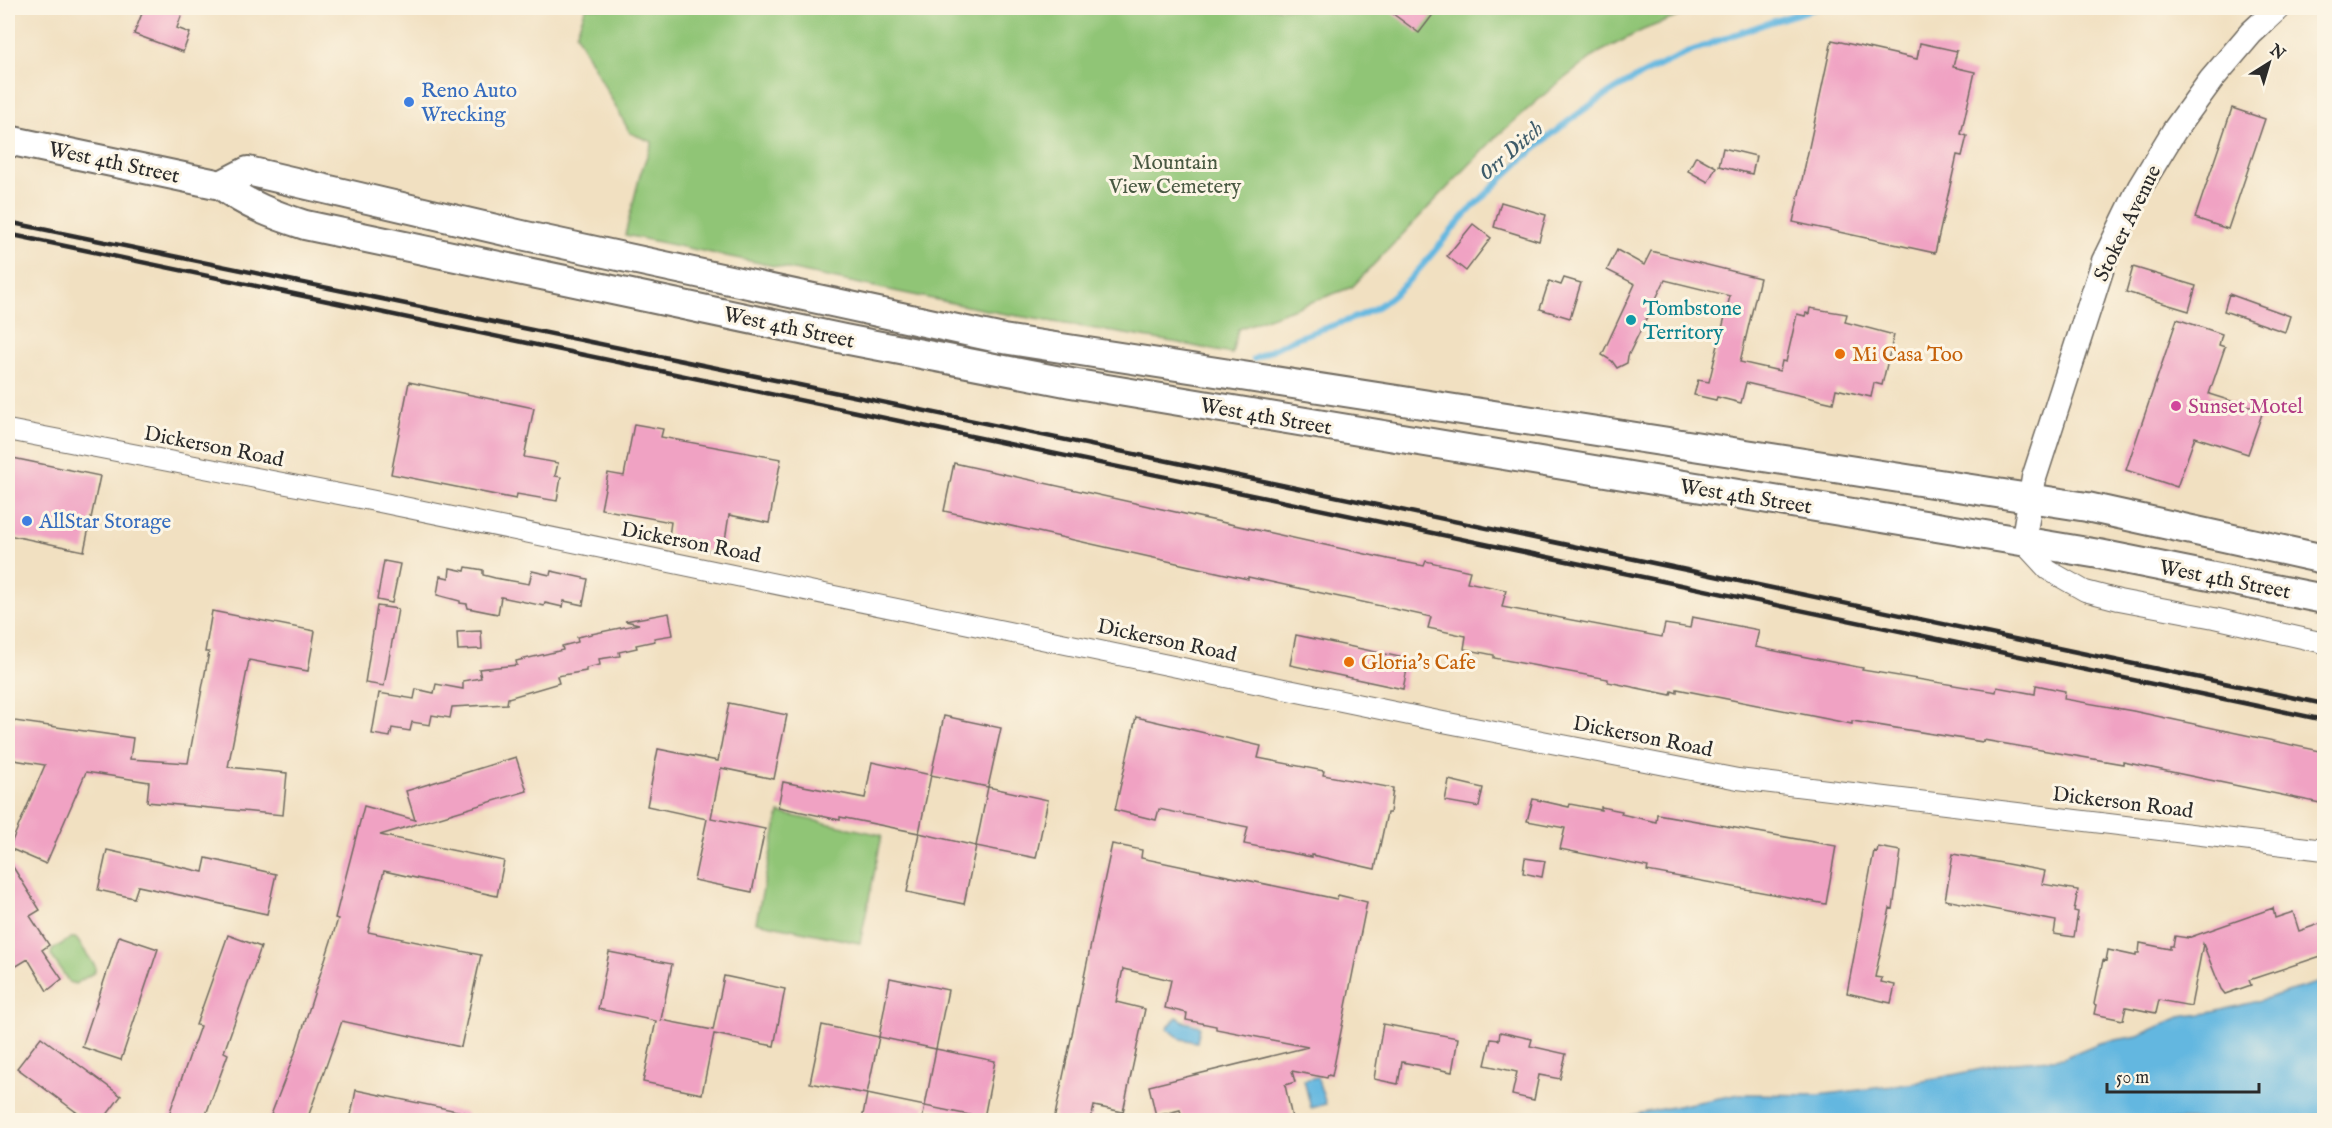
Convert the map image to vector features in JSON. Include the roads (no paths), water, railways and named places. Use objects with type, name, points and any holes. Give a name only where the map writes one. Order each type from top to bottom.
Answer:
[{"type":"main road","name":"West 4th Street","points":[[8,140],[221,185],[241,200],[266,212],[305,225],[844,339],[1128,393],[2099,554],[2325,599]]},
{"type":"main road","name":"West 4th Street","points":[[221,185],[248,171],[536,238],[1003,339],[2087,507],[2325,559]]},
{"type":"street","name":"Stoker Avenue","points":[[2023,543],[2034,478],[2104,261],[2140,188],[2174,131],[2211,80],[2251,33],[2278,8]]},
{"type":"street","name":"Dickerson Road","points":[[8,430],[381,503],[1443,722],[1738,779],[2325,850]]},
{"type":"street","points":[[2023,543],[2048,570],[2085,591],[2325,643]]},
{"type":"water","points":[[2324,981],[2324,1114],[2294,1120],[1617,1120],[1641,1113],[1740,1094],[1818,1095],[1909,1084],[2015,1062],[2063,1058],[2099,1043],[2138,1036],[2180,1017],[2250,1003]]},
{"type":"water","points":[[1177,1017],[1200,1026],[1197,1042],[1181,1039],[1167,1028]]},
{"type":"water","points":[[1317,1077],[1326,1104],[1311,1108],[1304,1080]]},
{"type":"waterway","name":"Orr Ditch","points":[[1254,359],[1293,339],[1354,318],[1383,303],[1408,281],[1464,216],[1512,169],[1565,124],[1605,96],[1662,64],[1693,51],[1817,8]]},
{"type":"railway","points":[[8,222],[1144,456],[2324,704]]},
{"type":"railway","points":[[8,234],[2324,720]]},
{"type":"place","name":"Reno Auto Wrecking","points":[[409,102]]},
{"type":"place","name":"Tombstone Territory","points":[[1631,320]]},
{"type":"place","name":"Mi Casa Too","points":[[1840,354]]},
{"type":"place","name":"Sunset Motel","points":[[2176,406]]},
{"type":"place","name":"AllStar Storage","points":[[27,521]]},
{"type":"place","name":"Gloria's Cafe","points":[[1349,662]]},
{"type":"park label","name":"Mountain View Cemetery","points":[[1175,174]]}]
